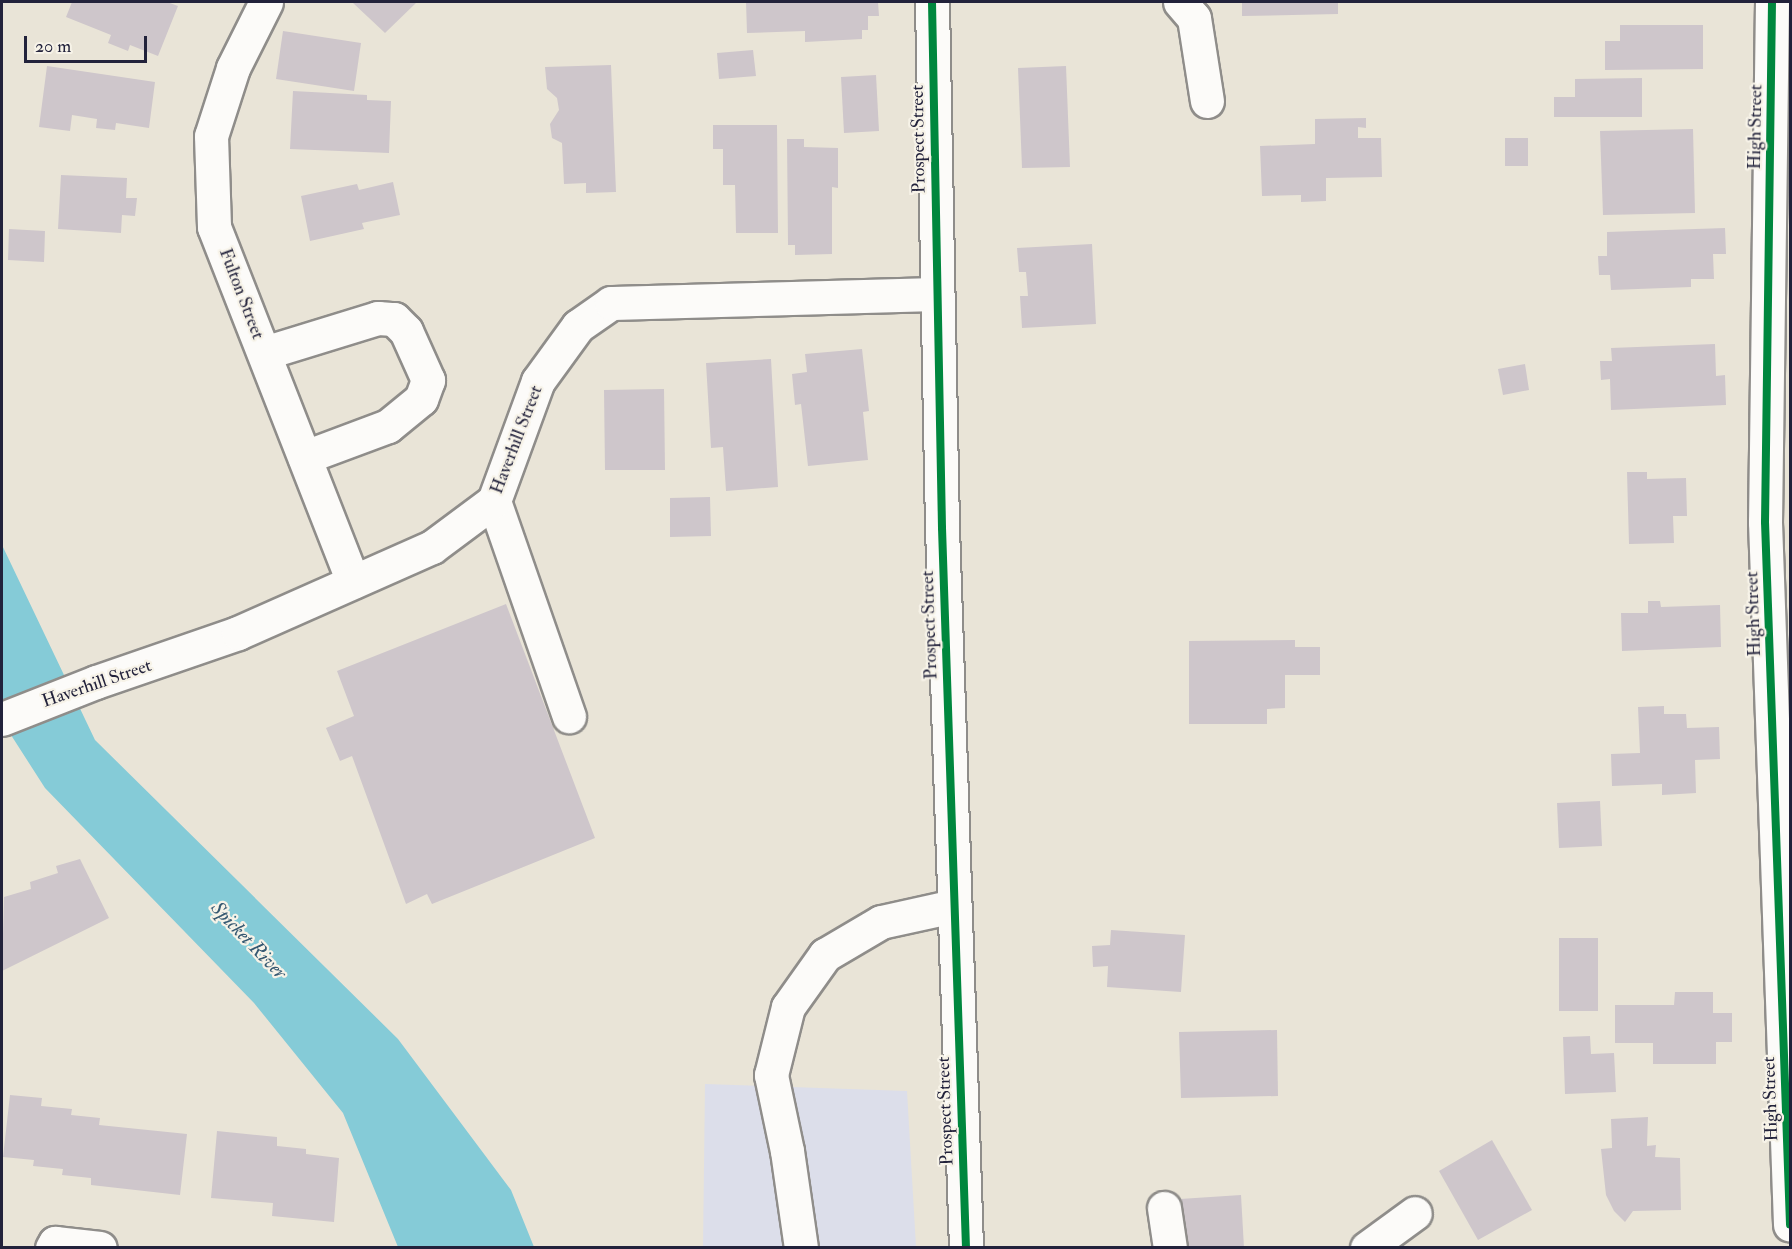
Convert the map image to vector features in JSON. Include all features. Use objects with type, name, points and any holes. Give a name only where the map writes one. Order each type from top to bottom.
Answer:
[{"type":"street","name":"Fulton Street","points":[[266,2],[233,68],[211,136],[214,227],[353,582]]},
{"type":"street","name":"Prospect Street","points":[[932,2],[937,294],[966,1248]]},
{"type":"street","points":[[1180,2],[1194,18],[1207,101]]},
{"type":"street","name":"High Street","points":[[1772,2],[1765,522],[1788,1080],[1791,1225]]},
{"type":"street","name":"Haverhill Street","points":[[2,719],[96,682],[238,633],[432,547],[494,501],[538,381],[578,326],[611,303],[652,300],[937,294]]},
{"type":"street","points":[[264,353],[378,318],[394,320],[406,331],[428,380],[421,399],[388,426],[305,457]]},
{"type":"street","points":[[494,501],[569,716]]},
{"type":"street","points":[[801,1248],[787,1151],[771,1075],[788,1007],[825,955],[881,922],[954,906]]},
{"type":"street","points":[[1164,1208],[1170,1248]]},
{"type":"street","points":[[1367,1248],[1415,1213]]},
{"type":"street","points":[[52,1248],[55,1243],[100,1248]]},
{"type":"shaded area","points":[[705,1084],[907,1091],[916,1247],[703,1248]]},
{"type":"water","name":"Spicket River","points":[[2,545],[95,740],[398,1039],[511,1190],[534,1247],[398,1247],[343,1113],[254,1003],[45,788],[2,721]]},
{"type":"building","points":[[72,2],[167,2],[178,6],[158,56],[130,45],[128,51],[108,43],[111,35],[66,17]]},
{"type":"building","points":[[352,2],[417,2],[385,33]]},
{"type":"building","points":[[746,2],[878,2],[879,16],[868,16],[868,30],[862,30],[862,39],[805,42],[805,31],[747,33]]},
{"type":"building","points":[[1242,2],[1338,2],[1338,14],[1242,16]]},
{"type":"building","points":[[1620,25],[1703,25],[1703,69],[1605,70],[1605,41],[1620,41]]},
{"type":"building","points":[[283,31],[361,43],[354,91],[276,79]]},
{"type":"building","points":[[753,50],[756,76],[719,79],[717,53]]},
{"type":"building","points":[[611,65],[616,192],[586,193],[586,183],[564,184],[562,143],[552,138],[550,124],[559,110],[557,98],[547,89],[545,67]]},
{"type":"building","points":[[47,66],[155,82],[149,128],[116,123],[115,130],[96,128],[97,119],[72,115],[70,131],[39,127]]},
{"type":"building","points":[[1066,66],[1070,167],[1022,168],[1018,68]]},
{"type":"building","points":[[876,75],[879,131],[844,133],[841,77]]},
{"type":"building","points":[[1642,78],[1642,117],[1554,117],[1554,97],[1575,97],[1575,79]]},
{"type":"building","points":[[293,91],[367,95],[367,100],[391,101],[389,153],[290,149]]},
{"type":"building","points":[[1366,118],[1366,128],[1358,127],[1358,138],[1381,138],[1382,177],[1326,178],[1326,201],[1301,202],[1301,195],[1262,196],[1260,146],[1315,144],[1315,119]]},
{"type":"building","points":[[713,125],[777,125],[778,233],[736,233],[735,185],[723,185],[723,149],[713,149]]},
{"type":"building","points":[[1693,129],[1695,213],[1603,215],[1600,131]]},
{"type":"building","points":[[1505,138],[1528,138],[1528,166],[1505,166]]},
{"type":"building","points":[[787,139],[804,139],[804,147],[838,148],[838,188],[832,187],[832,254],[795,255],[795,245],[788,245]]},
{"type":"building","points":[[61,175],[127,178],[126,198],[137,198],[135,216],[122,215],[121,233],[58,229]]},
{"type":"building","points":[[393,182],[400,215],[362,223],[364,229],[310,241],[301,196],[357,184],[359,190]]},
{"type":"building","points":[[1725,228],[1726,254],[1713,254],[1714,279],[1691,279],[1691,287],[1611,290],[1610,275],[1599,275],[1598,256],[1607,256],[1607,232]]},
{"type":"building","points":[[9,229],[45,231],[44,262],[8,260]]},
{"type":"building","points":[[1092,244],[1096,324],[1022,328],[1020,296],[1028,296],[1026,272],[1019,272],[1017,248]]},
{"type":"building","points":[[1715,344],[1716,376],[1725,375],[1726,405],[1611,410],[1610,379],[1601,380],[1600,361],[1612,361],[1611,348]]},
{"type":"building","points":[[862,349],[869,411],[863,412],[868,460],[808,466],[801,404],[795,405],[792,374],[807,372],[805,354]]},
{"type":"building","points":[[771,359],[778,487],[726,491],[723,447],[711,448],[706,363]]},
{"type":"building","points":[[1525,364],[1529,390],[1503,395],[1498,369]]},
{"type":"building","points":[[664,389],[665,470],[605,470],[604,390]]},
{"type":"building","points":[[1627,472],[1647,472],[1647,479],[1686,478],[1687,516],[1673,516],[1674,543],[1629,544]]},
{"type":"building","points":[[710,497],[711,536],[670,537],[670,498]]},
{"type":"building","points":[[1648,601],[1660,601],[1661,607],[1720,605],[1721,647],[1622,651],[1621,613],[1648,613]]},
{"type":"building","points":[[506,604],[595,838],[432,904],[427,894],[406,904],[352,756],[340,761],[326,728],[354,716],[337,671]]},
{"type":"building","points":[[1295,640],[1295,647],[1320,647],[1320,675],[1285,675],[1285,708],[1267,709],[1267,724],[1189,724],[1189,641]]},
{"type":"building","points":[[1664,706],[1664,714],[1686,714],[1687,728],[1719,727],[1720,759],[1695,760],[1696,793],[1662,795],[1662,784],[1612,786],[1611,754],[1640,753],[1638,707]]},
{"type":"building","points":[[1600,801],[1602,846],[1559,848],[1557,803]]},
{"type":"building","points":[[80,859],[109,918],[2,971],[4,897],[31,889],[30,882],[58,873],[56,866]]},
{"type":"building","points":[[1111,930],[1185,935],[1181,992],[1107,987],[1108,966],[1093,967],[1092,946],[1110,945]]},
{"type":"building","points":[[1559,938],[1598,938],[1598,1011],[1559,1011]]},
{"type":"building","points":[[1675,992],[1713,992],[1713,1013],[1732,1013],[1732,1042],[1716,1042],[1716,1064],[1653,1064],[1653,1043],[1615,1043],[1615,1005],[1674,1005]]},
{"type":"building","points":[[1277,1030],[1278,1096],[1181,1098],[1179,1032]]},
{"type":"building","points":[[1590,1036],[1591,1054],[1614,1053],[1616,1092],[1565,1094],[1563,1037]]},
{"type":"building","points":[[10,1095],[42,1098],[41,1106],[72,1109],[71,1115],[100,1118],[99,1125],[187,1134],[180,1195],[91,1185],[91,1178],[62,1175],[63,1169],[33,1166],[34,1160],[3,1157]]},
{"type":"building","points":[[1648,1117],[1647,1146],[1656,1145],[1655,1157],[1680,1158],[1681,1210],[1633,1211],[1625,1222],[1614,1211],[1606,1195],[1601,1149],[1612,1148],[1611,1119]]},
{"type":"building","points":[[217,1131],[277,1137],[277,1146],[306,1149],[306,1154],[339,1158],[334,1222],[272,1216],[273,1203],[211,1198]]},
{"type":"building","points":[[1492,1140],[1532,1210],[1478,1240],[1439,1171]]},
{"type":"building","points":[[1241,1195],[1244,1248],[1183,1248],[1180,1199]]},
{"type":"cycle path","points":[[932,2],[942,528],[966,1248]]},
{"type":"cycle path","points":[[1772,2],[1765,522],[1790,1225]]}]
